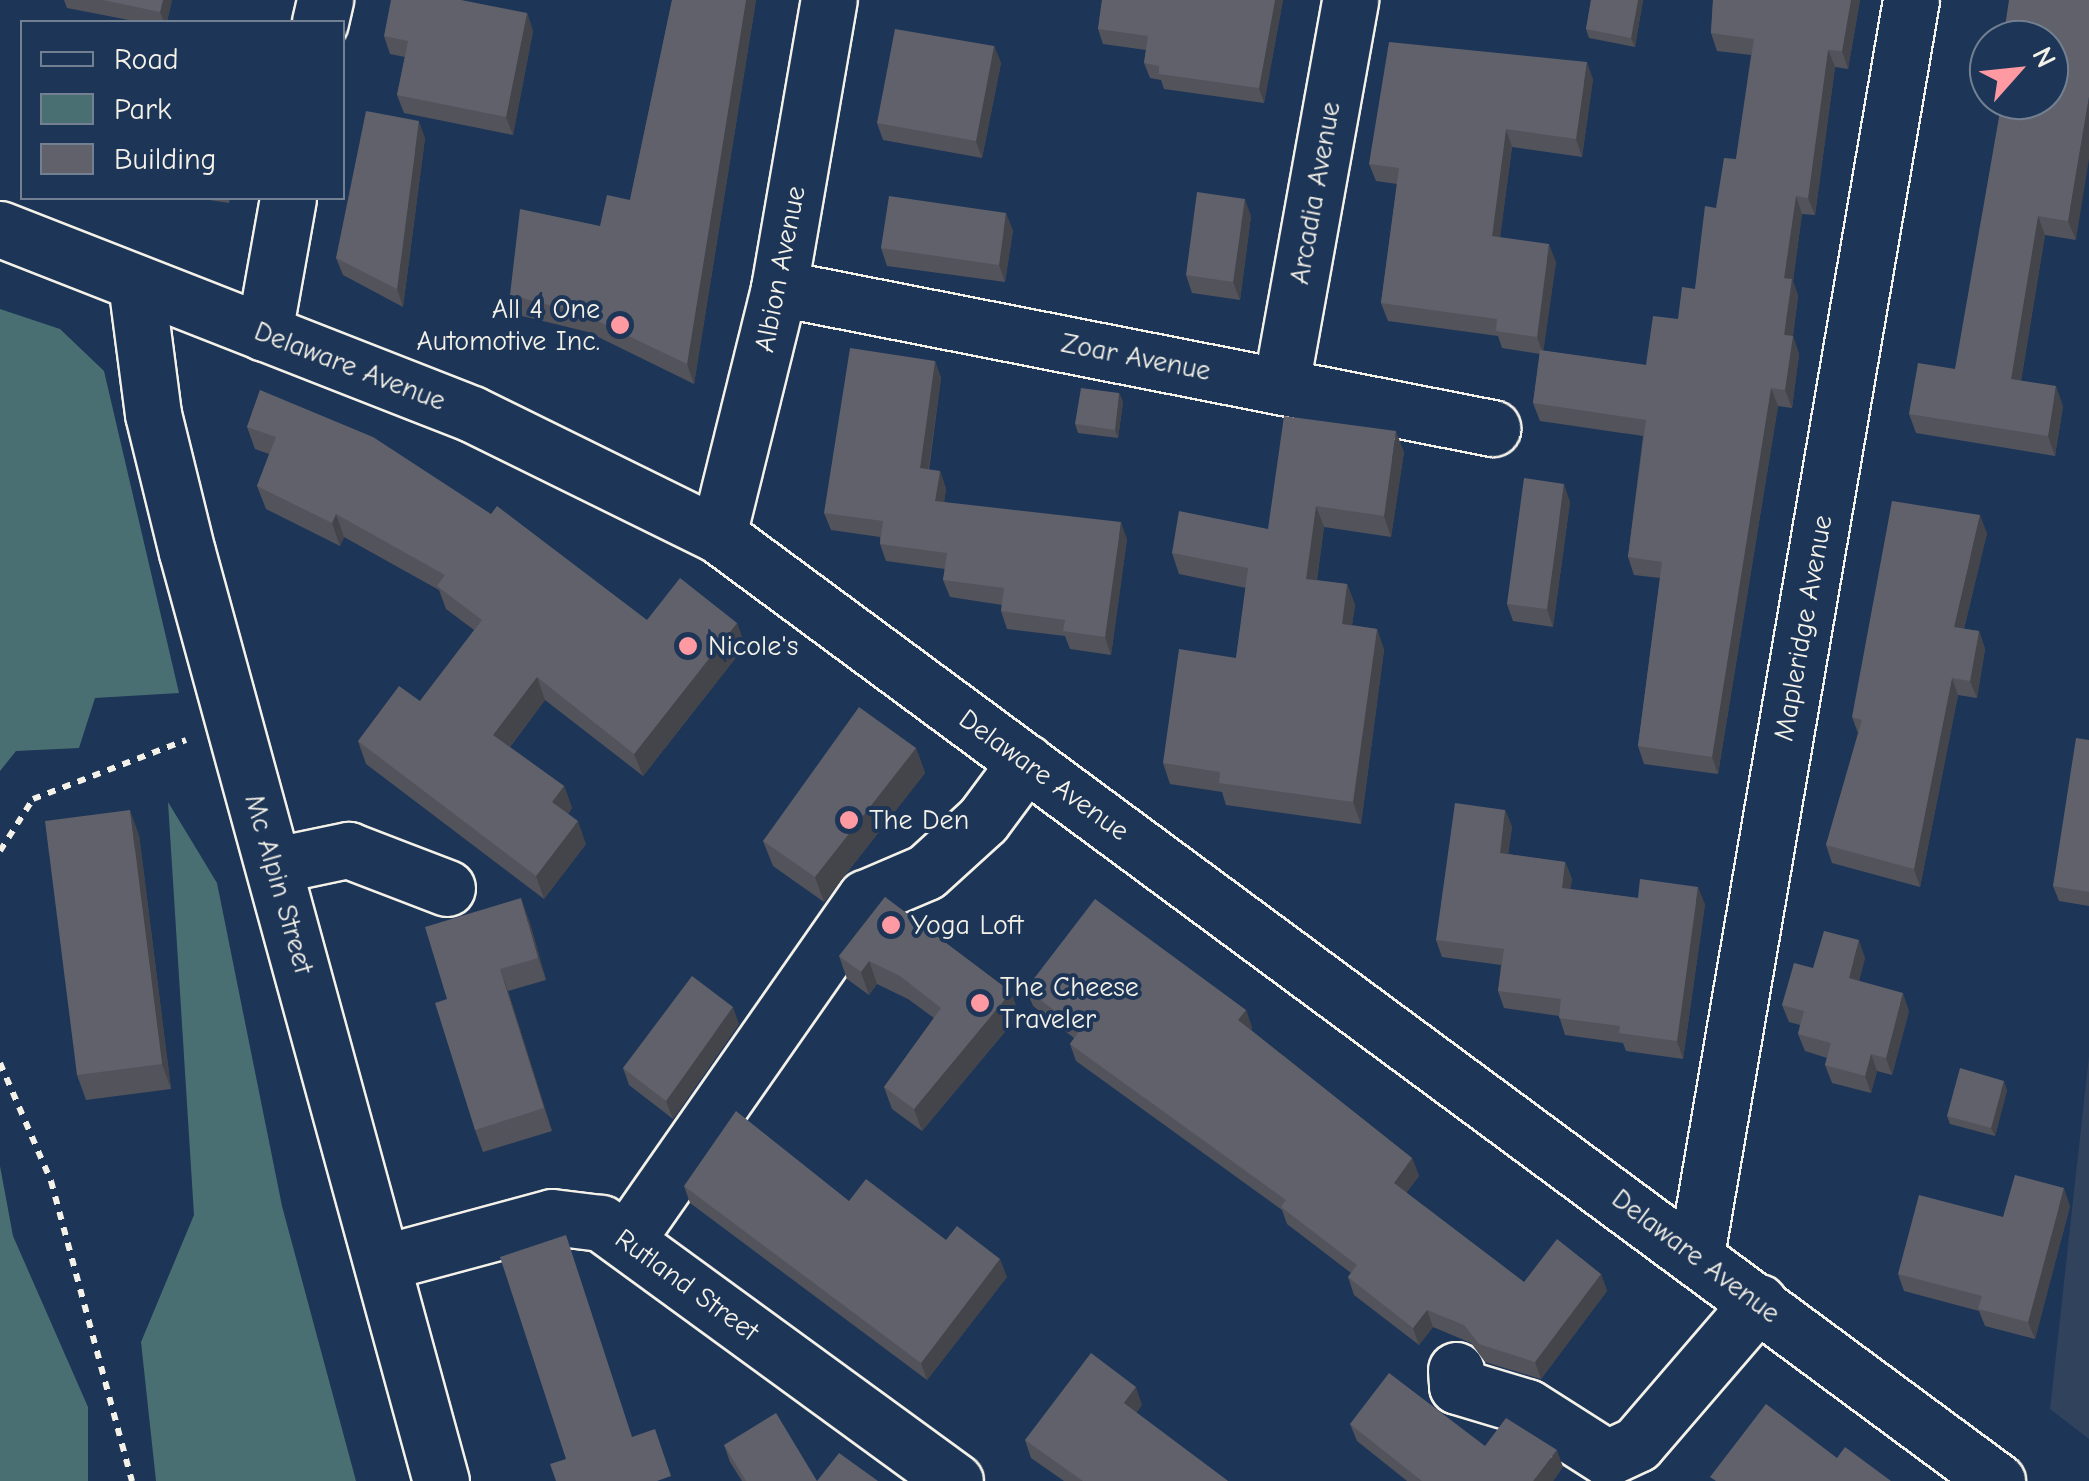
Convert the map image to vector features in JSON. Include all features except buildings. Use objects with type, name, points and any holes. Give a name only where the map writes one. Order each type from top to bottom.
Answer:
[{"type":"street","name":"Albion Avenue","points":[[718,535],[780,288],[829,0]]},
{"type":"street","name":"Arcadia Avenue","points":[[1280,385],[1350,0]]},
{"type":"street","name":"Mapleridge Avenue","points":[[1696,1255],[1911,0]]},
{"type":"street","points":[[264,333],[288,200]]},
{"type":"street","name":"Delaware Avenue","points":[[10,233],[472,414],[718,535],[1997,1481]]},
{"type":"street","name":"Mc Alpin Street","points":[[136,282],[154,414],[232,719],[276,865],[441,1481]]},
{"type":"street","name":"Zoar Avenue","points":[[780,288],[1492,428]]},
{"type":"street","points":[[627,1239],[865,898],[926,872],[983,820],[1026,762]]},
{"type":"street","points":[[276,865],[348,850],[448,888]]},
{"type":"street","name":"Rutland Street","points":[[382,1263],[552,1217],[579,1216],[627,1239],[956,1481]]},
{"type":"street","points":[[1456,1370],[1458,1386],[1527,1407],[1607,1458],[1636,1444],[1759,1302]]},
{"type":"path","points":[[0,851],[34,799],[232,719]]},
{"type":"path","points":[[0,1063],[50,1181],[132,1481]]},
{"type":"shaded area","points":[[2089,1056],[2089,1439],[2050,1409]]},
{"type":"green space","points":[[0,309],[60,329],[104,371],[179,693],[95,698],[79,748],[16,751],[0,771]]},
{"type":"green space","points":[[168,802],[217,883],[282,1206],[356,1481],[156,1481],[141,1342],[194,1215]]},
{"type":"green space","points":[[0,1166],[13,1236],[88,1407],[88,1481],[0,1481]]},
{"type":"place","name":"All 4 One Automotive Inc.","points":[[620,325]]},
{"type":"place","name":"Nicole's","points":[[688,646]]},
{"type":"place","name":"The Den","points":[[849,820]]},
{"type":"place","name":"Yoga Loft","points":[[891,925]]},
{"type":"place","name":"The Cheese Traveler","points":[[980,1003]]}]
